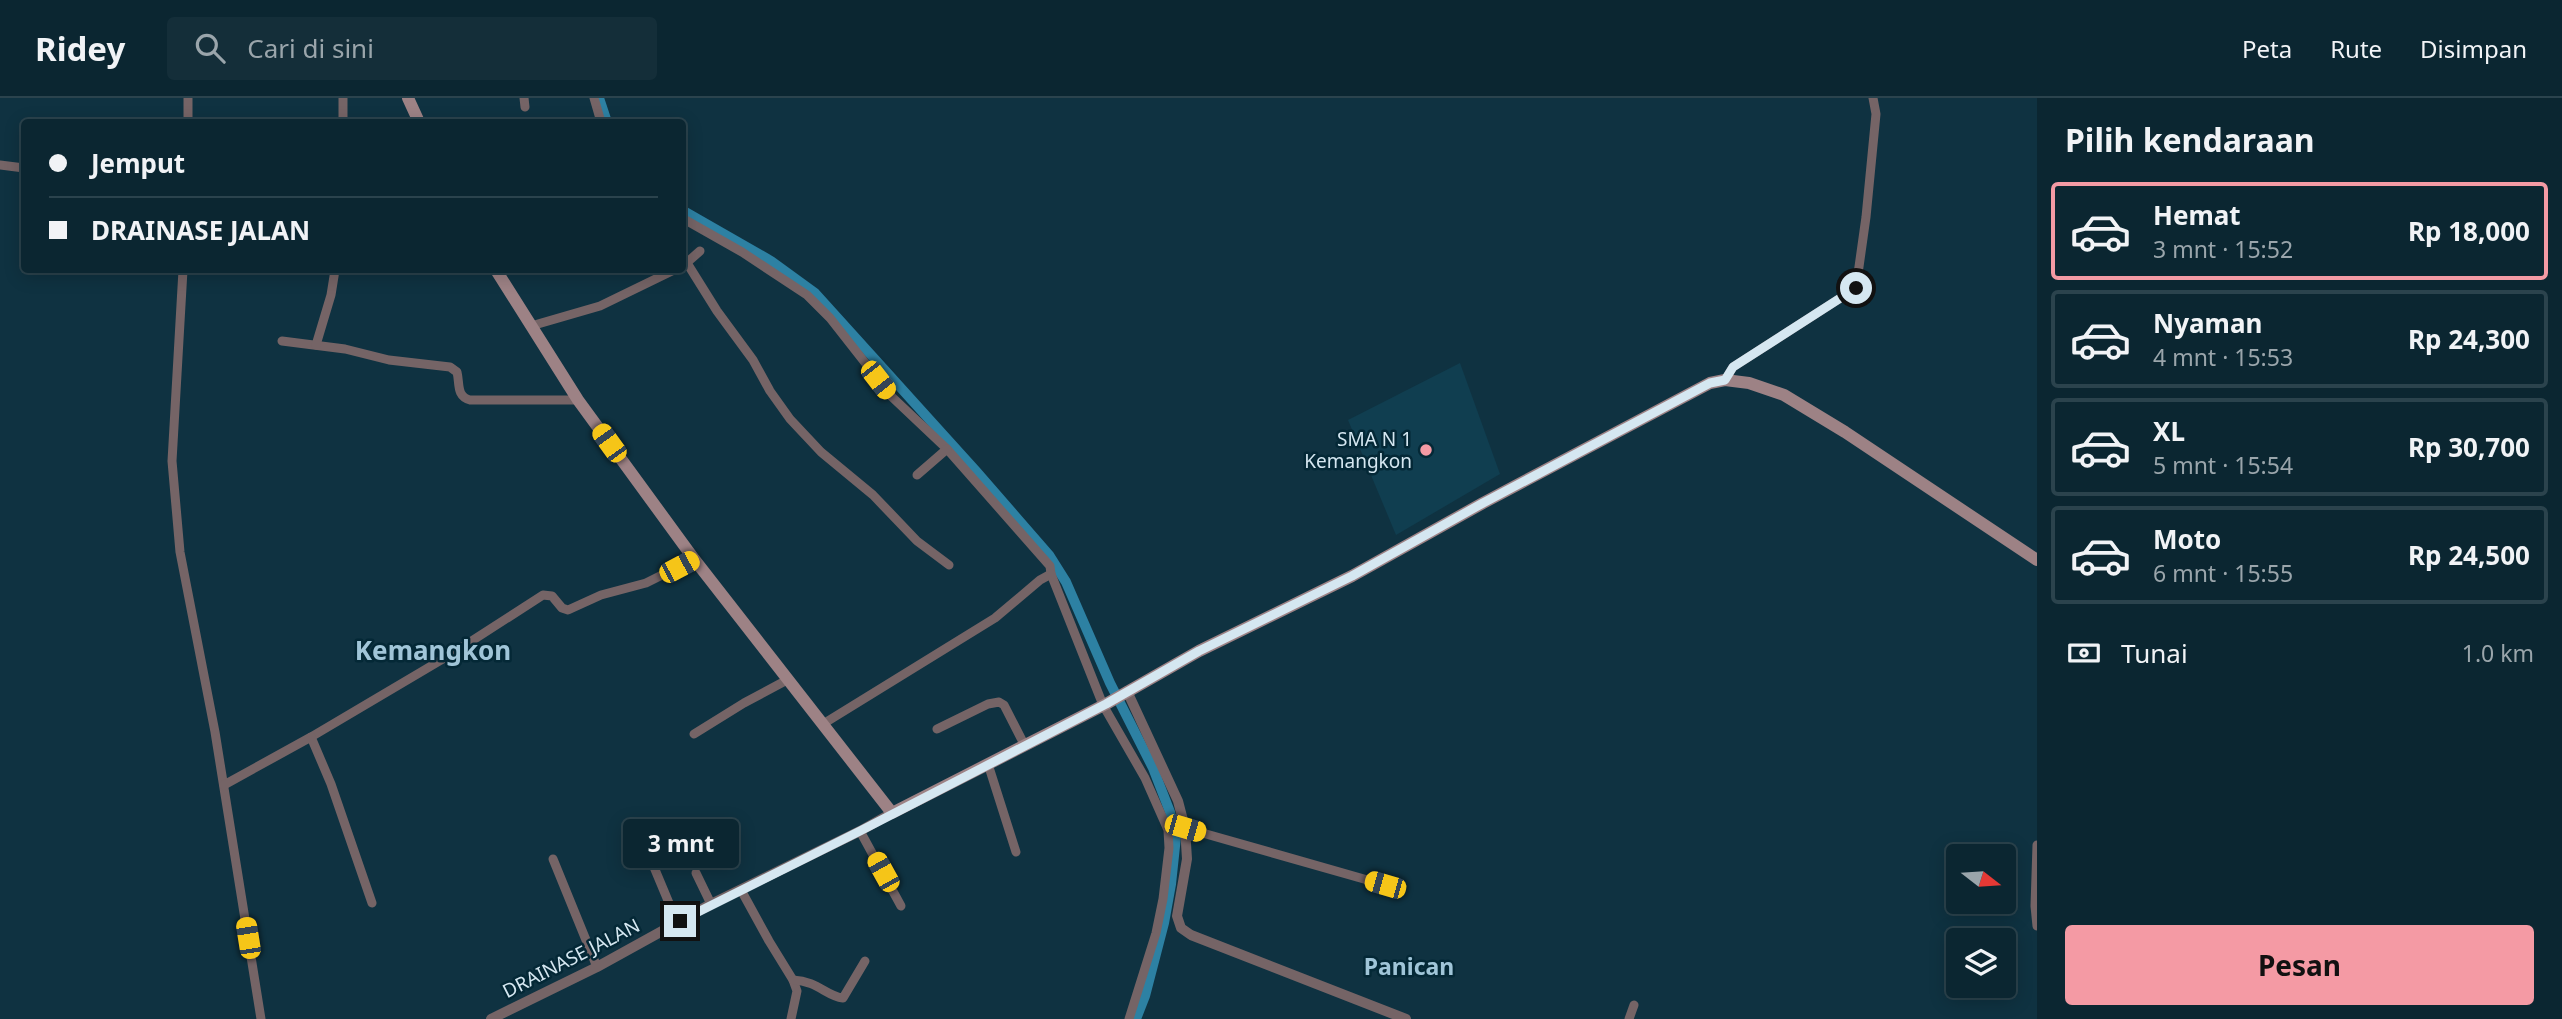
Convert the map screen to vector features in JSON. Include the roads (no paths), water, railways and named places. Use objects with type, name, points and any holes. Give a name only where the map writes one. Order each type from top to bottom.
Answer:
[{"type":"main road","points":[[408,98],[418,119]]},
{"type":"main road","points":[[498,273],[578,400],[694,559],[892,813],[1104,704],[1199,651],[1352,576],[1710,383],[1725,380],[1749,383],[1784,395],[1845,432],[2037,560]]},
{"type":"street","points":[[188,98],[188,119]]},
{"type":"street","points":[[343,119],[344,98]]},
{"type":"street","points":[[594,98],[600,119]]},
{"type":"street","points":[[1725,380],[1733,367],[1856,288],[1876,114],[1873,98]]},
{"type":"street","points":[[0,165],[21,168]]},
{"type":"street","points":[[686,220],[752,258],[807,295],[830,318],[892,397],[947,449],[1050,566],[1104,704],[1139,766],[1168,830],[1169,848],[1160,910],[1129,1019]]},
{"type":"street","points":[[686,263],[700,251]]},
{"type":"street","points":[[686,265],[753,360],[790,419],[821,452],[873,495],[917,541],[949,565]]},
{"type":"street","points":[[183,273],[172,461],[180,552],[224,785],[261,1019]]},
{"type":"street","points":[[316,345],[335,273]]},
{"type":"street","points":[[531,326],[600,306],[668,273]]},
{"type":"street","points":[[282,341],[345,349],[388,360],[450,367],[457,372],[459,393],[470,400],[578,400]]},
{"type":"street","points":[[916,475],[947,449]]},
{"type":"street","points":[[224,785],[453,653],[543,594],[552,596],[562,608],[568,610],[601,595],[646,583],[694,559]]},
{"type":"street","points":[[823,724],[995,618],[1051,574]]},
{"type":"street","points":[[694,734],[787,680]]},
{"type":"street","points":[[1127,691],[1167,774],[1185,828],[1187,859],[1177,916],[1184,931],[1406,1019]]},
{"type":"street","points":[[937,729],[988,704],[999,702],[1004,705],[1024,744]]},
{"type":"street","points":[[311,737],[331,784],[372,903]]},
{"type":"street","points":[[988,764],[1016,852]]},
{"type":"street","name":"DRAINASE JALAN","points":[[491,1019],[597,967],[711,904],[892,813]]},
{"type":"street","points":[[1185,828],[1385,885]]},
{"type":"street","points":[[860,831],[901,906]]},
{"type":"street","points":[[2037,845],[2037,926]]},
{"type":"street","points":[[646,848],[669,903],[680,921]]},
{"type":"street","points":[[554,859],[597,967]]},
{"type":"street","points":[[696,873],[711,904]]},
{"type":"street","points":[[741,890],[793,980],[797,991],[791,1019]]},
{"type":"street","points":[[793,980],[812,983],[838,998],[843,998],[865,961]]},
{"type":"street","points":[[1629,1019],[1634,1005]]},
{"type":"waterway","points":[[599,98],[606,119]]},
{"type":"waterway","points":[[686,212],[771,261],[815,293],[1049,555],[1066,582],[1110,683],[1153,768],[1170,812],[1176,837],[1164,923],[1145,996],[1136,1019]]},
{"type":"place","name":"SMA N 1 Kemangkon","points":[[1426,450]]},
{"type":"district","name":"Kemangkon","points":[[433,651]]},
{"type":"district","name":"Panican","points":[[1409,967]]}]
